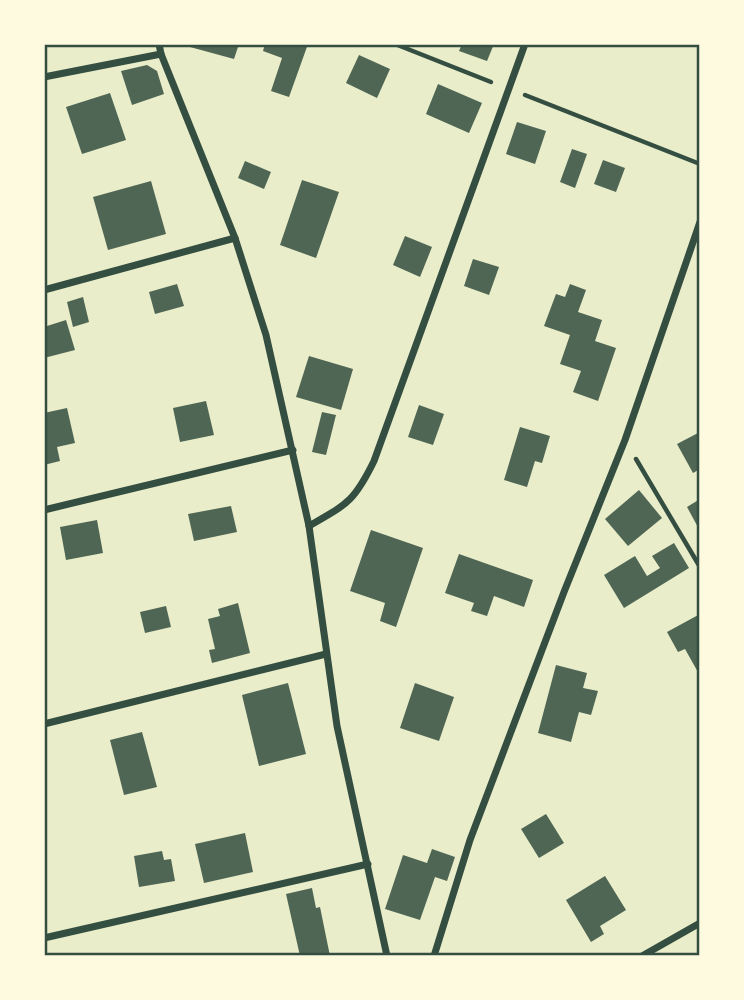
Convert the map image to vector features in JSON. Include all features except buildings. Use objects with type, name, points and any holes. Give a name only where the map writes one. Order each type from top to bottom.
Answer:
[{"type":"street","points":[[159,44],[235,238],[266,335],[309,526],[337,726],[387,956]]},
{"type":"street","points":[[309,526],[345,506],[360,490],[374,461],[525,44]]},
{"type":"street","points":[[44,77],[161,54]]},
{"type":"street","points":[[434,956],[470,840],[625,440],[700,222]]},
{"type":"street","points":[[44,289],[235,238]]},
{"type":"street","points":[[44,510],[293,450]]},
{"type":"street","points":[[44,724],[326,654]]},
{"type":"street","points":[[44,938],[368,864]]},
{"type":"street","points":[[642,956],[700,923]]},
{"type":"path","points":[[395,44],[700,164]]},
{"type":"path","points":[[625,440],[700,567]]}]
